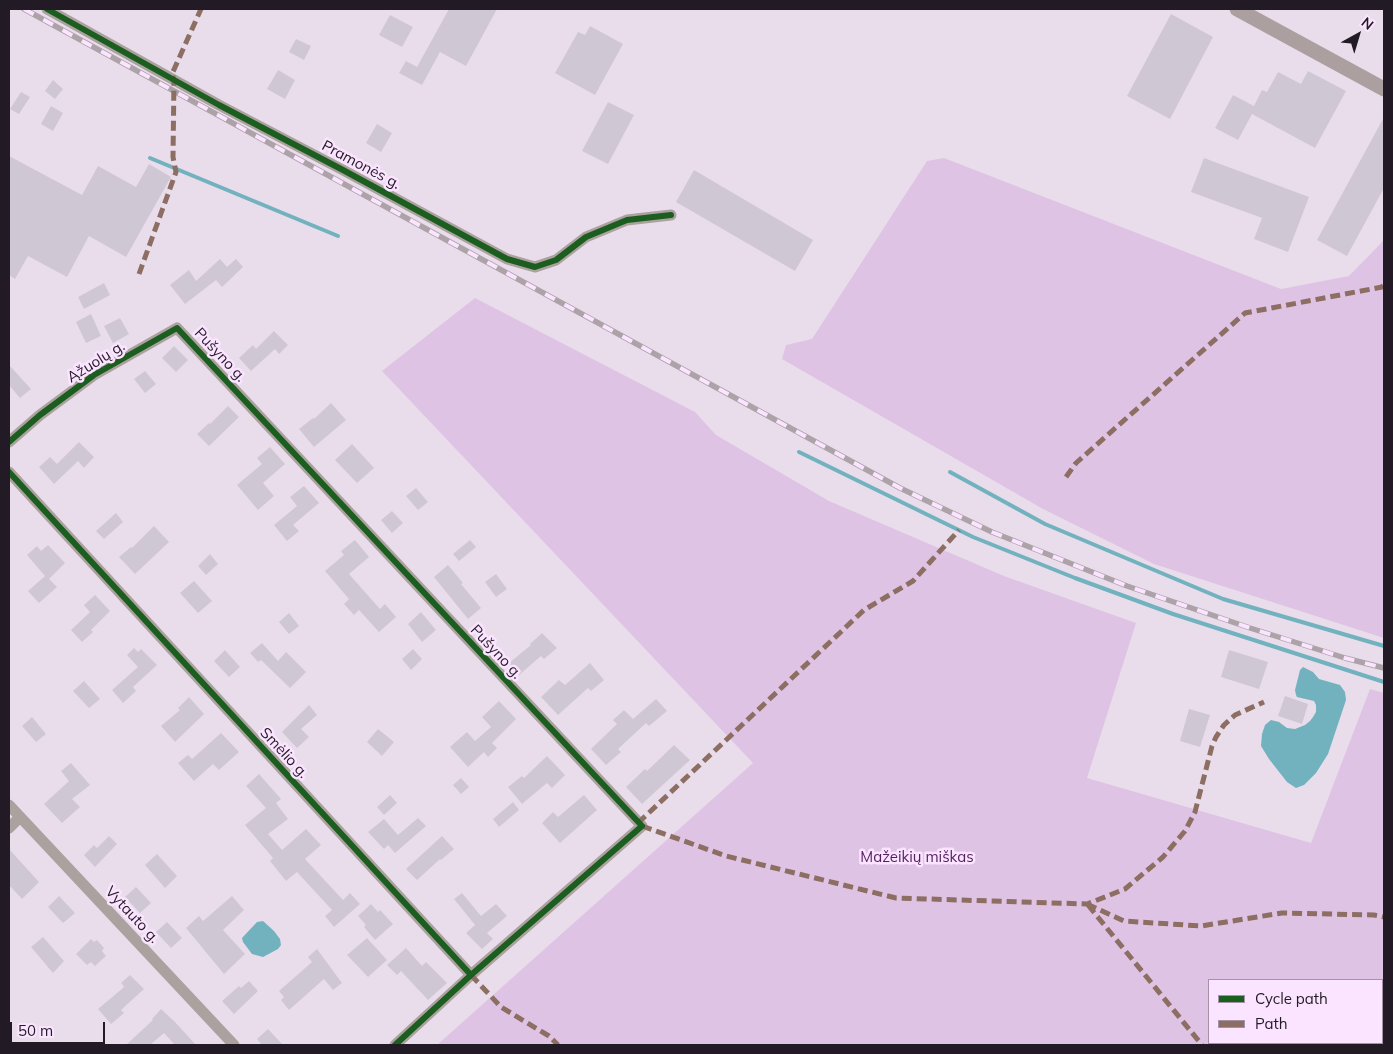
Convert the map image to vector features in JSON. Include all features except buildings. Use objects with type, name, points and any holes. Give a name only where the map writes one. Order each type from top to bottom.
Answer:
[{"type":"main road","points":[[1237,9],[1384,89]]},
{"type":"street","name":"Pramonės g.","points":[[47,9],[219,105],[507,258],[535,267],[556,260],[586,236],[628,220],[671,215]]},
{"type":"street","name":"Ąžuolų g.","points":[[9,442],[40,415],[94,375],[177,328]]},
{"type":"street","name":"Pušyno g.","points":[[177,328],[642,826],[471,975]]},
{"type":"street","name":"Smėlio g.","points":[[9,472],[471,975]]},
{"type":"street","name":"Vytauto g.","points":[[9,805],[234,1045]]},
{"type":"street","points":[[9,828],[20,817]]},
{"type":"street","points":[[395,1045],[471,975]]},
{"type":"green space","points":[[944,158],[1281,289],[1349,276],[1384,240],[1384,638],[1154,564],[1043,509],[782,359],[786,345],[812,339],[927,161]]},
{"type":"green space","name":"Mažeikių miškas","points":[[475,298],[695,412],[716,435],[829,501],[1004,576],[1136,623],[1087,778],[1311,843],[1370,689],[1384,693],[1384,1045],[437,1045],[753,763],[382,371]]},
{"type":"water","points":[[1303,667],[1313,672],[1319,679],[1340,685],[1345,692],[1346,700],[1328,754],[1316,773],[1304,785],[1296,788],[1287,782],[1261,746],[1265,725],[1271,720],[1279,722],[1287,728],[1295,729],[1310,721],[1316,712],[1314,701],[1297,697],[1296,695],[1295,690],[1300,670]]},
{"type":"water","points":[[263,921],[280,939],[281,945],[278,949],[263,957],[252,954],[242,938],[257,922]]},
{"type":"waterway","points":[[150,158],[338,236]]},
{"type":"waterway","points":[[799,452],[973,537],[1075,578],[1173,614],[1384,682]]},
{"type":"waterway","points":[[950,472],[1045,524],[1223,599],[1384,646]]},
{"type":"railway","points":[[24,9],[900,488],[992,532],[1127,586],[1250,628],[1345,658],[1384,668]]},
{"type":"marked path","points":[[139,274],[176,172],[173,157],[174,80],[172,74],[201,9]]},
{"type":"marked path","points":[[1066,477],[1076,463],[1245,313],[1382,287],[1384,284]]},
{"type":"marked path","points":[[638,823],[864,610],[913,581],[959,530]]},
{"type":"marked path","points":[[642,826],[726,856],[896,898],[1087,904],[1125,889],[1163,857],[1185,831],[1195,812],[1216,737],[1224,725],[1235,715],[1264,702]]},
{"type":"marked path","points":[[1087,904],[1124,921],[1201,926],[1282,913],[1374,915],[1384,917]]},
{"type":"marked path","points":[[1088,905],[1202,1045]]},
{"type":"marked path","points":[[471,975],[501,1007],[549,1036],[558,1045]]},
{"type":"cycle path","points":[[47,9],[219,105],[507,259],[535,267],[556,260],[586,237],[627,220],[671,215]]},
{"type":"cycle path","points":[[9,442],[40,415],[94,375],[177,328],[642,826],[471,975]]},
{"type":"cycle path","points":[[9,472],[471,975],[395,1045]]}]
